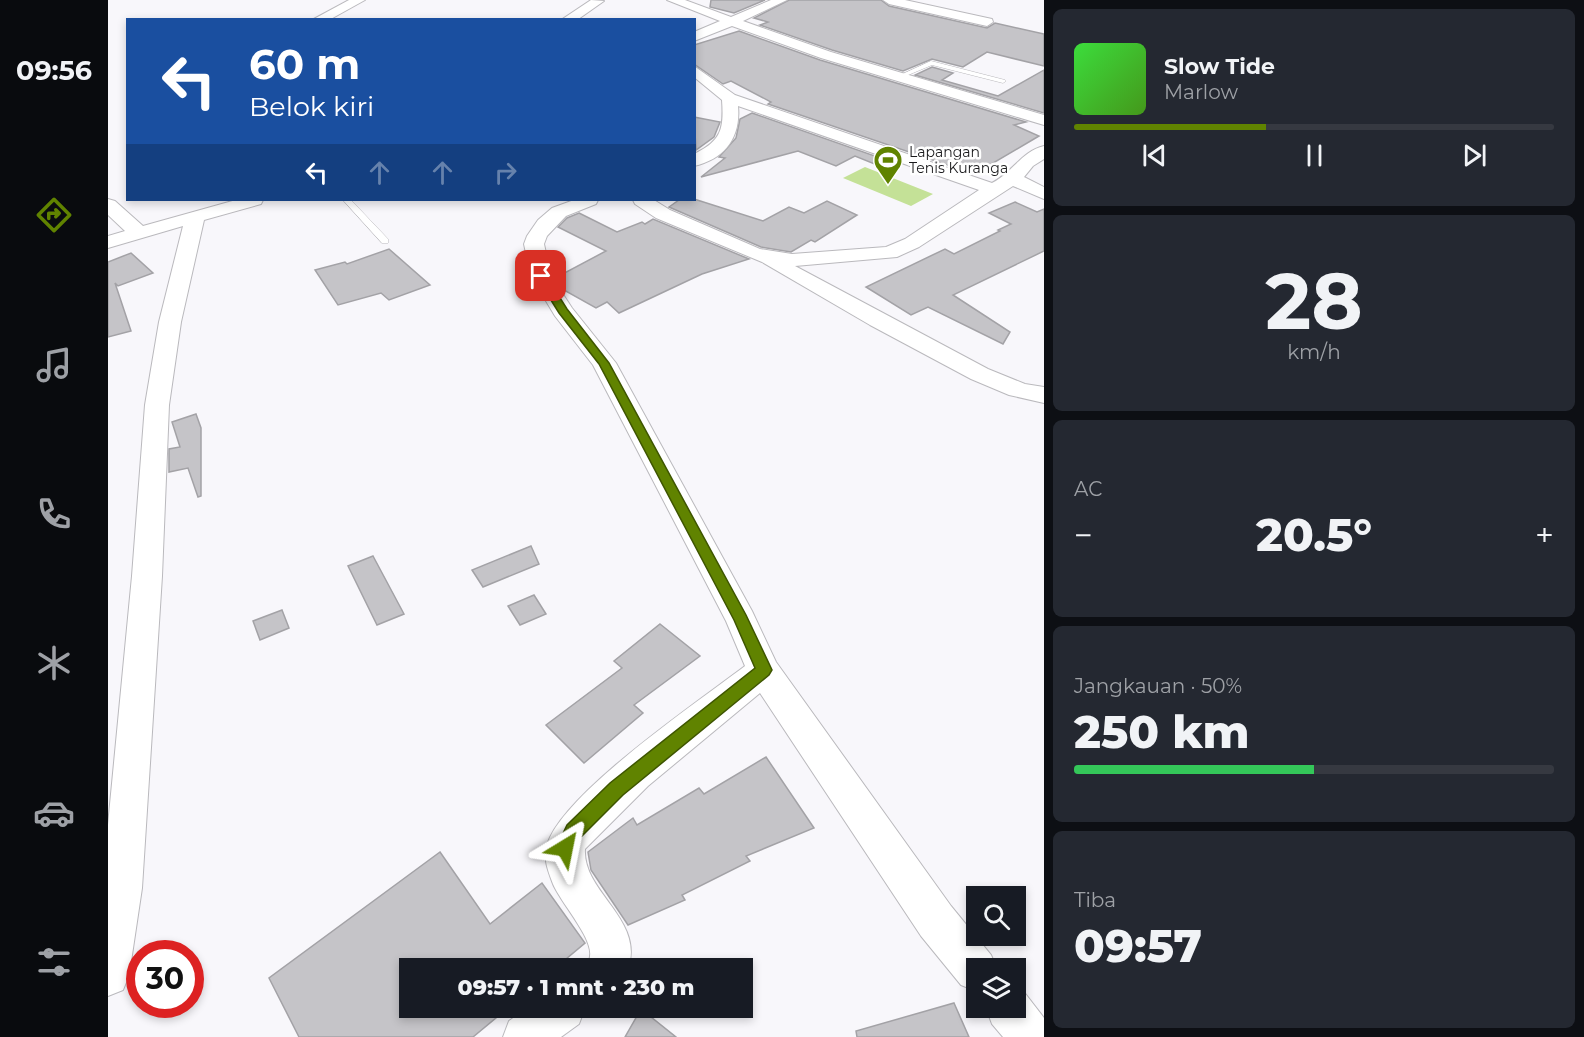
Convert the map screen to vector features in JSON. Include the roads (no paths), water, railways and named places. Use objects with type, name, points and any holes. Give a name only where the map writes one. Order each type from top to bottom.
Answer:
[{"type":"street","points":[[322,18],[359,0]]},
{"type":"street","points":[[570,18],[598,0]]},
{"type":"street","points":[[673,0],[826,55],[1044,120]]},
{"type":"street","points":[[696,36],[782,0]]},
{"type":"street","points":[[889,0],[987,22]]},
{"type":"street","points":[[696,72],[730,98],[993,189]]},
{"type":"street","points":[[696,159],[717,150],[732,130],[730,98]]},
{"type":"street","points":[[768,258],[792,260],[890,253],[912,243],[993,189],[1013,179],[1027,162],[1044,151]]},
{"type":"street","points":[[1013,179],[1044,194]]},
{"type":"street","points":[[108,242],[243,201]]},
{"type":"street","points":[[587,201],[560,212],[537,236],[534,244],[541,276],[563,311],[604,363],[741,620],[764,670],[936,921],[966,958]]},
{"type":"street","points":[[644,201],[663,214],[768,258],[885,325],[981,375],[1029,394],[1044,395]]},
{"type":"street","points":[[108,205],[139,233]]},
{"type":"street","points":[[108,975],[123,876],[147,576],[157,405],[172,311],[195,217]]},
{"type":"street","points":[[611,958],[612,947],[567,871],[565,848],[574,832],[616,789],[764,670]]},
{"type":"street","points":[[525,1037],[550,1018]]},
{"type":"street","points":[[1016,1018],[1031,1037]]},
{"type":"lane","points":[[899,77],[931,63],[1003,81]]},
{"type":"lane","points":[[348,201],[385,241]]},
{"type":"place","name":"Lapangan Tenis Kuranga","points":[[888,186]]}]
